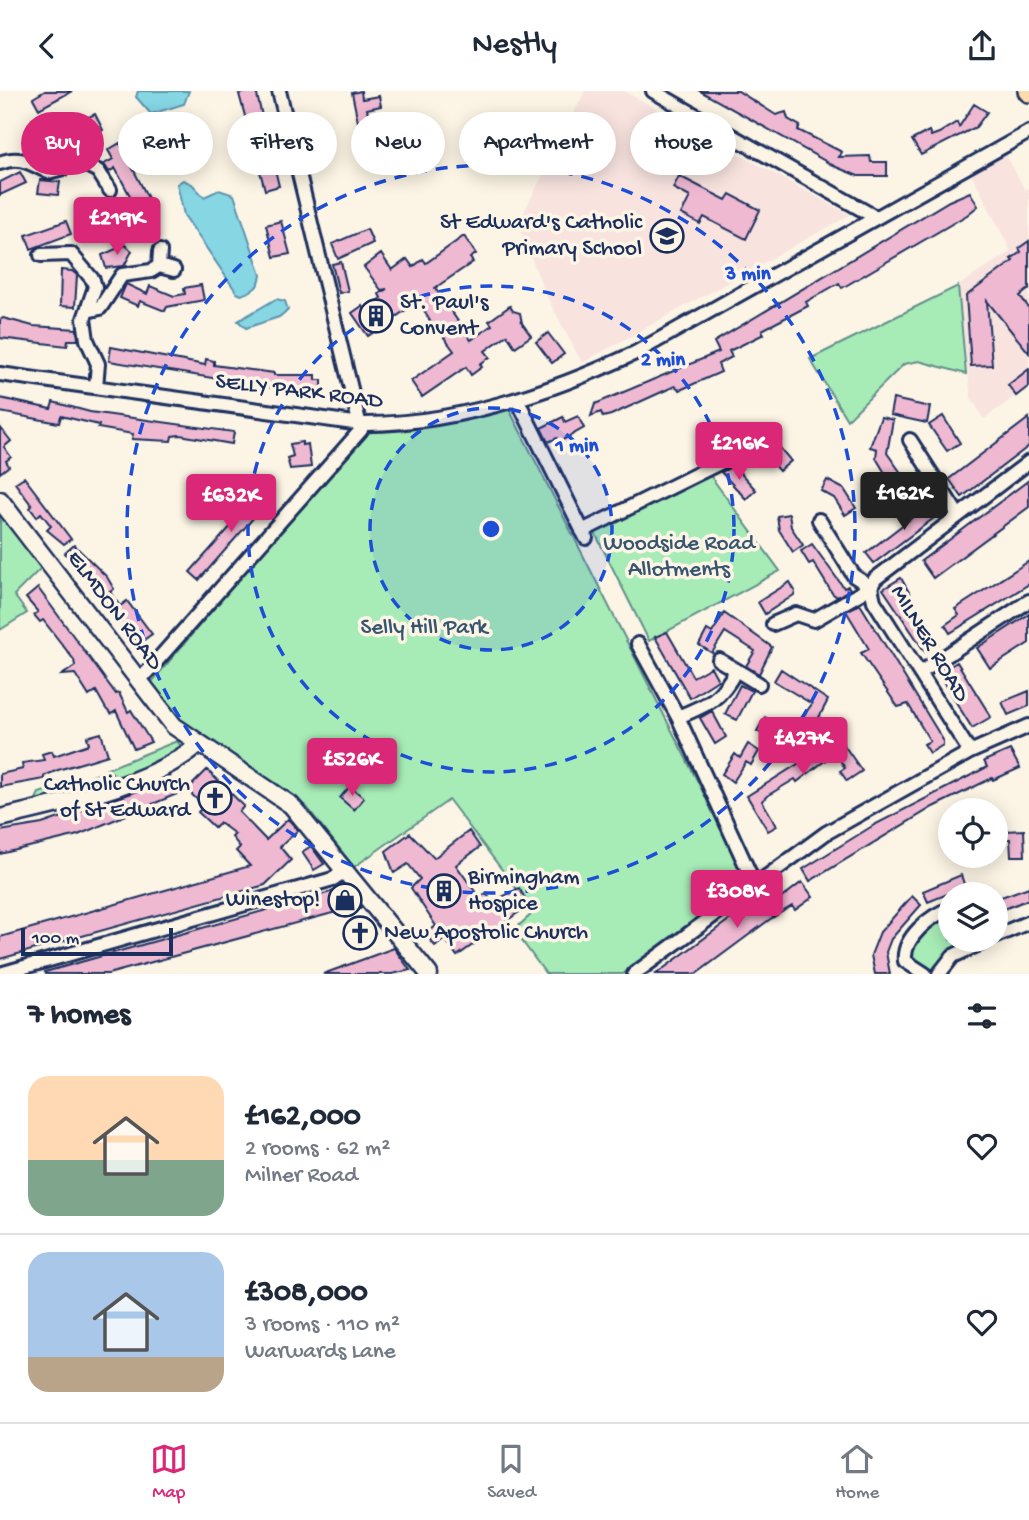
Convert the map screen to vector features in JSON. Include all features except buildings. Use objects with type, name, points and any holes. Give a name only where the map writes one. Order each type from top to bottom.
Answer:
[{"type":"street","points":[[139,681],[361,429],[279,91]]},
{"type":"street","points":[[653,91],[875,217]]},
{"type":"street","name":"SELLY PARK ROAD","points":[[0,374],[361,424],[389,425],[519,401],[635,353],[1029,132]]},
{"type":"street","points":[[0,163],[14,158],[47,172],[82,163],[98,171],[110,190]]},
{"type":"street","points":[[159,266],[160,251]]},
{"type":"street","points":[[41,255],[63,253],[76,257],[95,287],[84,325],[97,364],[96,387]]},
{"type":"street","points":[[87,311],[100,308],[122,275],[151,271],[159,266],[174,270]]},
{"type":"street","points":[[519,401],[584,535],[768,439]]},
{"type":"street","points":[[910,440],[958,515]]},
{"type":"street","name":"MILNER ROAD","points":[[970,752],[874,601],[871,587],[875,579],[1029,462]]},
{"type":"street","name":"ELMDON ROAD","points":[[0,499],[174,726],[291,805],[429,974]]},
{"type":"street","points":[[773,624],[796,614],[814,620],[871,587],[854,576],[819,520]]},
{"type":"street","points":[[920,673],[1029,601]]},
{"type":"street","points":[[638,643],[678,717],[754,883]]},
{"type":"street","points":[[719,660],[759,684]]},
{"type":"street","points":[[678,717],[712,703],[724,693],[736,670]]},
{"type":"street","points":[[635,974],[826,832],[970,752],[1029,726]]},
{"type":"street","points":[[2,817],[125,783],[185,756],[198,744]]},
{"type":"street","points":[[0,974],[333,879],[346,870]]},
{"type":"street","points":[[925,974],[905,961],[907,945],[928,920],[938,915]]},
{"type":"street","points":[[1008,931],[1029,922]]},
{"type":"street","points":[[939,974],[953,955],[960,952]]},
{"type":"shaded area","name":"St Edward's Catholic Primary School","points":[[585,91],[624,91],[662,112],[630,112],[630,175],[736,175],[736,152],[850,215],[582,363],[545,293],[518,224],[543,175],[616,175],[616,112],[574,112]]},
{"type":"shaded area","points":[[1005,153],[1025,190],[1029,187],[1029,386],[984,419],[971,398],[958,286],[1011,251],[971,173]]},
{"type":"green space","points":[[958,286],[966,374],[919,361],[904,364],[847,420],[810,359]]},
{"type":"green space","name":"Selly Hill Park","points":[[509,409],[747,879],[623,974],[546,974],[514,930],[534,912],[449,800],[354,867],[306,806],[177,718],[150,684],[361,434]]},
{"type":"green space","name":"Woodside Road Allotments","points":[[709,474],[780,571],[649,641],[595,533]]},
{"type":"green space","points":[[0,511],[42,567],[14,595],[27,613],[0,630]]},
{"type":"green space","points":[[177,741],[182,748],[125,782],[107,769]]},
{"type":"green space","points":[[107,771],[123,783],[30,811],[39,793]]},
{"type":"green space","points":[[938,920],[938,952],[953,952],[944,959],[937,971],[911,961],[913,945],[917,938]]},
{"type":"water","points":[[138,91],[189,91],[184,104],[158,112],[149,112],[136,97]]},
{"type":"water","points":[[183,180],[192,184],[204,197],[219,190],[234,195],[261,275],[259,283],[252,290],[241,295],[237,293],[184,215],[177,184]]},
{"type":"water","points":[[276,299],[285,301],[288,310],[279,317],[246,328],[238,321]]},
{"type":"place","name":"St Edward's Catholic Primary School","points":[[667,236]]},
{"type":"place","name":"St. Paul's Convent","points":[[376,316]]},
{"type":"place","name":"Catholic Church of St Edward","points":[[215,798]]},
{"type":"place","name":"Birmingham Hospice","points":[[444,891]]},
{"type":"place","name":"Winestop!","points":[[345,900]]},
{"type":"place","name":"New Apostolic Church","points":[[360,933]]}]
